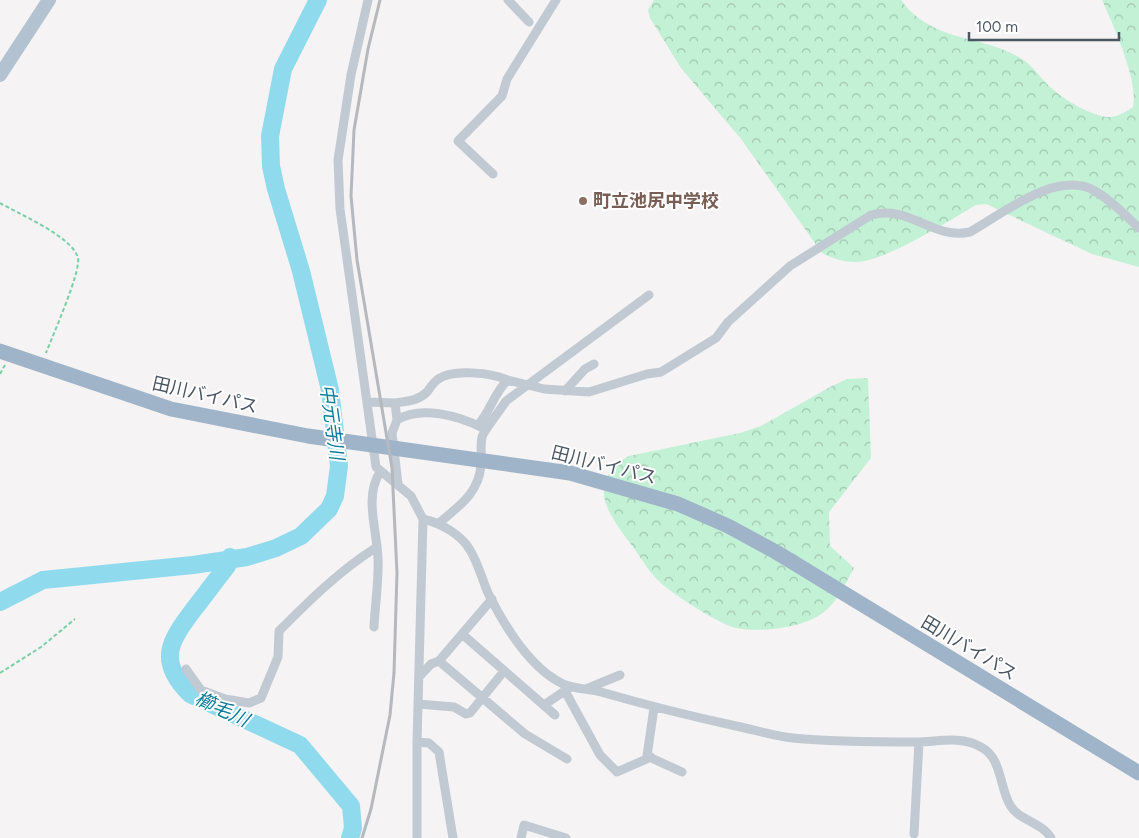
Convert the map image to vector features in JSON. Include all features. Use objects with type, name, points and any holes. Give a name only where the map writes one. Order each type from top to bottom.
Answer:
[{"type":"highway","name":"田川バイパス","points":[[0,351],[171,409],[308,436],[511,463],[570,473],[678,504],[728,526],[776,552],[1139,773]]},
{"type":"main road","points":[[0,75],[49,0]]},
{"type":"street","points":[[368,0],[351,75],[338,160],[340,209],[374,459],[380,472],[398,484],[411,496],[423,519],[416,742],[417,838]]},
{"type":"street","points":[[508,0],[529,22]]},
{"type":"street","points":[[493,174],[458,141],[502,96],[507,79],[556,0]]},
{"type":"street","points":[[367,402],[395,403],[416,400],[425,394],[437,379],[451,374],[493,374],[508,380],[544,389],[589,392],[647,374],[661,372],[716,338],[728,322],[790,266],[872,215],[884,212],[894,212],[943,232],[957,235],[970,232],[1043,190],[1076,185],[1094,190],[1139,228]]},
{"type":"street","points":[[439,523],[469,497],[475,487],[481,466],[482,436],[506,402],[649,295]]},
{"type":"street","points":[[565,391],[585,369],[594,364]]},
{"type":"street","points":[[478,426],[488,414],[503,384],[508,380]]},
{"type":"street","points":[[395,403],[397,420],[392,433],[398,484]]},
{"type":"street","points":[[397,420],[405,415],[448,415],[486,430]]},
{"type":"street","points":[[374,628],[377,547],[372,496],[373,484],[380,472]]},
{"type":"street","points":[[423,519],[439,523],[470,550],[492,599],[529,657],[546,673],[568,688],[600,756],[617,772],[651,757]]},
{"type":"street","points":[[186,669],[201,690],[225,699],[249,703],[261,698],[278,657],[279,631],[322,589],[355,561],[377,547]]},
{"type":"street","points":[[418,677],[431,664],[439,662],[492,599]]},
{"type":"street","points":[[462,634],[555,715]]},
{"type":"street","points":[[439,662],[480,699],[525,734],[567,759]]},
{"type":"street","points":[[418,704],[454,707],[466,714],[504,671]]},
{"type":"street","points":[[586,689],[620,675]]},
{"type":"street","points":[[544,706],[568,688],[586,689],[654,708],[792,738],[919,742],[943,739],[963,741],[981,747],[996,763],[1010,804],[1016,813],[1038,826],[1051,838]]},
{"type":"street","points":[[654,708],[647,756],[682,772]]},
{"type":"street","points":[[416,742],[429,743],[439,752],[453,838]]},
{"type":"street","points":[[914,834],[919,742]]},
{"type":"street","points":[[520,838],[524,825],[566,838]]},
{"type":"path","points":[[0,204],[42,226],[65,242],[73,249],[78,259],[76,273],[41,366]]},
{"type":"path","points":[[0,673],[11,668],[41,647],[76,618]]},
{"type":"green space","points":[[654,0],[901,0],[914,14],[929,25],[944,32],[1009,52],[1025,61],[1049,86],[1067,100],[1094,114],[1110,117],[1122,114],[1133,107],[1134,96],[1124,53],[1102,0],[1139,0],[1139,267],[1092,254],[986,204],[976,205],[916,240],[882,256],[855,262],[834,258],[822,253],[741,139],[681,68],[650,18],[648,10]]},
{"type":"green space","points":[[868,378],[871,458],[829,512],[830,546],[854,568],[841,592],[829,608],[805,622],[782,628],[757,630],[736,628],[719,621],[676,595],[657,579],[615,522],[607,507],[604,488],[608,476],[619,462],[629,456],[740,433],[761,426],[847,379]]},
{"type":"waterway","name":"中元寺川","points":[[0,602],[43,580],[193,565],[247,557],[276,548],[301,536],[329,509],[335,496],[339,466],[330,390],[301,271],[276,189],[271,166],[270,136],[283,69],[318,0]]},
{"type":"waterway","name":"櫛毛川","points":[[230,557],[227,566],[178,632],[170,652],[173,671],[190,694],[300,745],[351,806],[353,828],[350,838]]},
{"type":"railway","points":[[362,838],[371,809],[390,715],[394,673],[397,573],[392,468],[357,260],[351,196],[354,130],[368,49],[380,0]]},
{"type":"place","name":"町立池尻中学校","points":[[583,201]]}]
